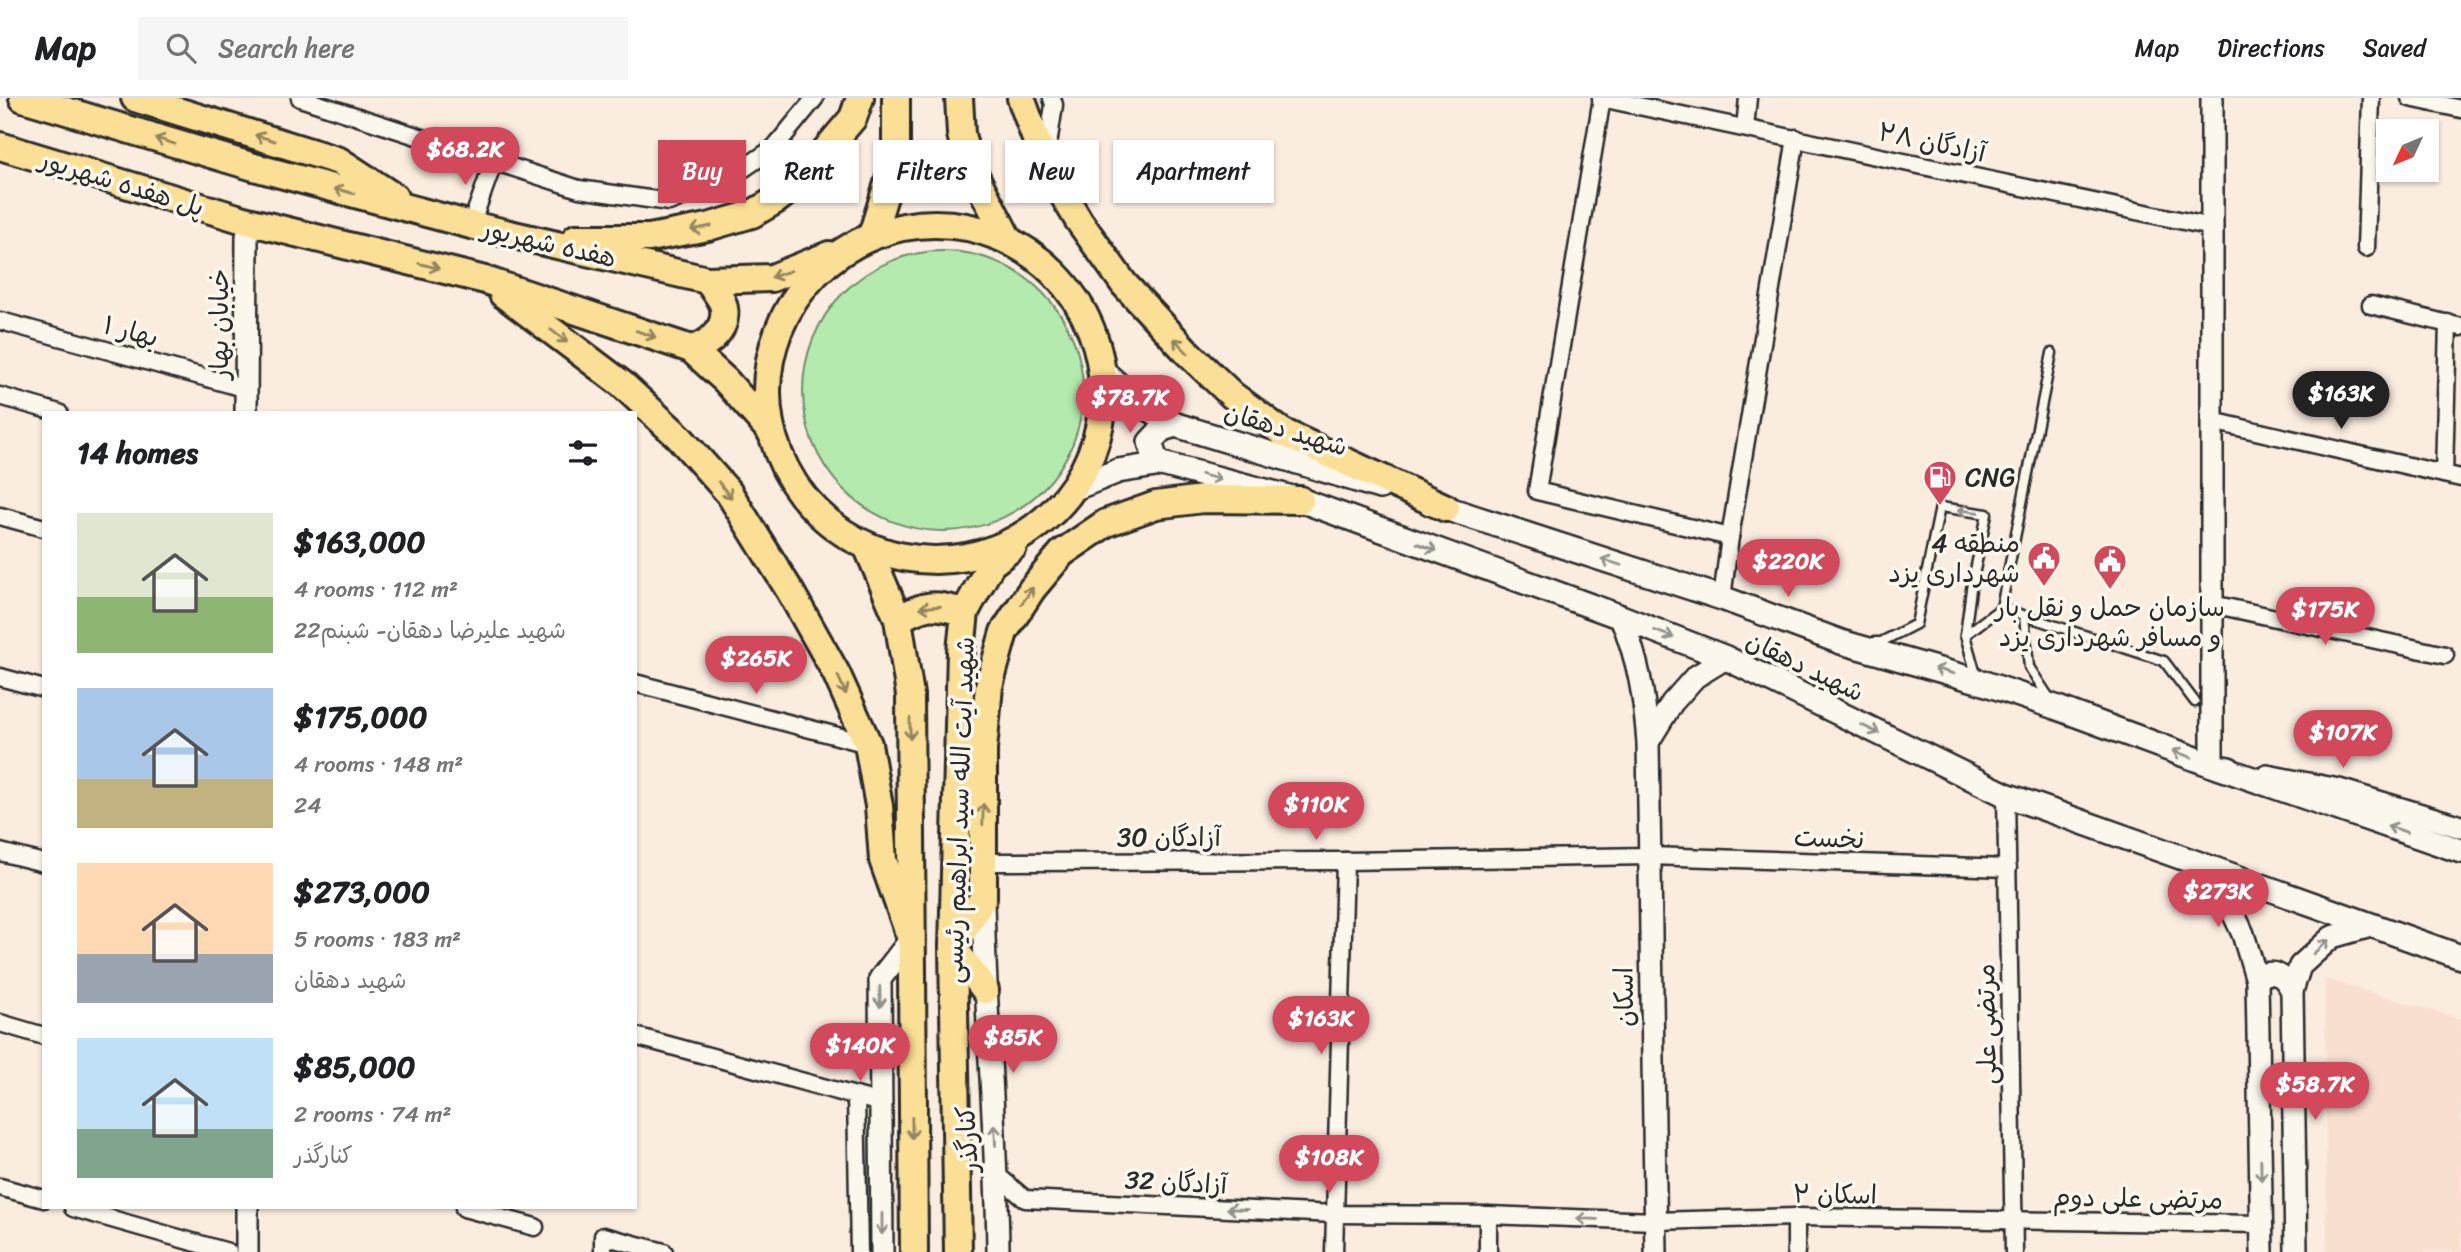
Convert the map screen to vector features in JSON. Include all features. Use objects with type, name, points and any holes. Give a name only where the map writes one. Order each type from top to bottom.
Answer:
[{"type":"main road","name":"پل هفده شهریور","points":[[23,98],[254,167]]},
{"type":"main road","points":[[135,98],[182,106],[339,161],[414,209]]},
{"type":"main road","points":[[528,237],[649,239],[708,227],[752,214],[797,183],[853,118],[860,98]]},
{"type":"main road","points":[[896,98],[896,140]]},
{"type":"main road","points":[[960,98],[962,140]]},
{"type":"main road","points":[[1021,98],[1036,140]]},
{"type":"main road","name":"پل هفده شهریور","points":[[0,156],[246,228]]},
{"type":"main road","name":"هفده شهریور","points":[[254,167],[471,225],[707,280],[772,278],[844,249]]},
{"type":"main road","points":[[872,235],[882,203]]},
{"type":"main road","points":[[989,203],[1008,239]]},
{"type":"main road","points":[[1068,203],[1124,284],[1188,353],[1232,395],[1282,432],[1446,508]]},
{"type":"main road","points":[[917,224],[964,225],[1008,239],[1054,272],[1087,317],[1103,371],[1103,412],[1094,452],[1075,488],[1041,524],[1002,547],[957,559],[911,558],[867,545],[824,518],[792,480],[772,433],[767,383],[774,341],[792,302],[819,269],[844,249],[872,235],[917,224]]},
{"type":"main road","name":"هفده شهریور","points":[[246,228],[382,254],[485,280],[691,349],[726,381],[772,433]]},
{"type":"main road","points":[[485,280],[622,384],[680,437],[729,493],[790,591],[836,673],[867,744],[879,806],[884,860],[911,939]]},
{"type":"main road","points":[[691,349],[703,347],[715,336],[725,318],[723,303],[707,280]]},
{"type":"main road","name":"شهید دهقان","points":[[1103,371],[1136,401],[1176,425],[1446,508],[1722,598],[1841,642],[1978,681],[2461,851]]},
{"type":"main road","points":[[1161,464],[1152,453],[1150,442],[1162,429],[1176,425]]},
{"type":"main road","name":"شهید دهقان","points":[[1075,488],[1118,471],[1161,464],[1300,500],[1726,658],[2007,795],[2461,957]]},
{"type":"main road","points":[[985,990],[953,947],[983,898],[984,750],[989,685],[1004,632],[1032,589],[1062,553],[1106,523],[1156,505],[1203,499],[1300,500]]},
{"type":"main road","name":"شهید آیت الله سید ابراهیم رئیسی","points":[[958,1252],[953,947],[960,673],[965,612],[991,564],[1041,524]]},
{"type":"main road","name":"شهید آیت الله سید ابراهیم رئیسی","points":[[867,545],[898,619],[910,695],[914,1252]]},
{"type":"main road","points":[[898,619],[934,604],[965,612]]},
{"type":"street","points":[[300,98],[579,189],[669,202],[728,180],[774,148],[815,98]]},
{"type":"street","points":[[1049,140],[1054,105],[1052,98]]},
{"type":"street","points":[[1602,98],[1537,491],[1730,537]]},
{"type":"street","name":"۲۸ آزادگان","points":[[1602,98],[2212,227]]},
{"type":"street","points":[[1745,128],[1748,98]]},
{"type":"street","points":[[2212,98],[2212,765],[2339,790],[2461,827]]},
{"type":"street","points":[[2366,248],[2371,98]]},
{"type":"street","points":[[2410,98],[2461,109]]},
{"type":"street","points":[[1722,598],[1796,138]]},
{"type":"street","points":[[471,225],[494,161]]},
{"type":"street","name":"خیابان بهار","points":[[246,228],[246,411]]},
{"type":"street","points":[[2371,305],[2454,325],[2444,474]]},
{"type":"street","name":"بهار ۱","points":[[1,321],[247,389]]},
{"type":"street","points":[[0,396],[52,411]]},
{"type":"street","points":[[2212,421],[2461,478]]},
{"type":"street","points":[[0,516],[42,527]]},
{"type":"street","points":[[2212,604],[2445,654]]},
{"type":"street","name":"اسکان","points":[[1621,617],[1634,651],[1643,688],[1648,742],[1656,1252]]},
{"type":"street","points":[[1648,742],[1672,703],[1695,677],[1726,658]]},
{"type":"street","points":[[0,677],[42,688]]},
{"type":"street","points":[[637,684],[867,744]]},
{"type":"street","name":"مرتضی علی","points":[[2007,795],[2014,1252]]},
{"type":"street","points":[[0,852],[42,862]]},
{"type":"street","name":"آزادگان 30","points":[[982,862],[1345,861],[1650,856]]},
{"type":"street","name":"نخست","points":[[1650,856],[2008,868]]},
{"type":"street","points":[[1334,1252],[1345,861]]},
{"type":"street","points":[[2203,866],[2231,908],[2244,934],[2257,980],[2262,1252]]},
{"type":"street","name":"کنارگذر","points":[[983,898],[985,990],[998,1176],[998,1252]]},
{"type":"street","points":[[2296,1252],[2292,991],[2300,966],[2332,937],[2371,926]]},
{"type":"street","points":[[882,1252],[880,979],[911,939]]},
{"type":"street","points":[[2257,980],[2265,974],[2279,975],[2286,980],[2292,991]]},
{"type":"street","points":[[0,1023],[42,1035]]},
{"type":"street","points":[[637,1037],[881,1103]]},
{"type":"street","points":[[856,1096],[859,1252]]},
{"type":"street","name":"آزادگان 32","points":[[998,1176],[1024,1199],[1334,1214],[1488,1215],[1655,1221]]},
{"type":"street","points":[[0,1187],[42,1198]]},
{"type":"street","points":[[77,1209],[228,1252]]},
{"type":"street","points":[[247,1209],[247,1252]]},
{"type":"street","points":[[468,1209],[535,1227]]},
{"type":"street","points":[[1488,1215],[1488,1252]]},
{"type":"street","points":[[1796,1217],[1796,1252]]},
{"type":"street","name":"اسکان ۲","points":[[1655,1221],[1796,1217],[2014,1221]]},
{"type":"street","name":"مرتضی علی دوم","points":[[2014,1221],[2262,1224]]},
{"type":"street","points":[[603,1252],[603,1236],[664,1252]]},
{"type":"lane","points":[[1965,635],[2001,608],[2052,352]]},
{"type":"lane","points":[[1841,642],[1881,642],[1916,624],[1940,507],[1987,514],[1971,589],[1965,635],[1978,681]]},
{"type":"lane","points":[[2001,608],[2164,661],[2194,702]]},
{"type":"lane","points":[[2024,616],[2029,667],[2055,707]]},
{"type":"shaded area","points":[[2325,979],[2461,1019],[2461,1252],[2327,1252]]},
{"type":"green space","points":[[943,251],[970,254],[997,262],[1021,275],[1042,292],[1059,313],[1072,337],[1080,364],[1083,391],[1080,418],[1072,445],[1059,469],[1042,490],[1021,507],[997,520],[970,528],[943,531],[916,528],[889,520],[865,507],[844,490],[827,469],[814,445],[806,418],[803,391],[806,364],[814,337],[827,313],[844,292],[865,275],[889,262],[916,254]]},
{"type":"place","name":"CNG","points":[[1940,507]]},
{"type":"place","name":"منطقه 4 شهرداری یزد","points":[[2044,588]]},
{"type":"place","name":"سازمان حمل و نقل بار و مسافر شهرداری یزد","points":[[2110,591]]}]
